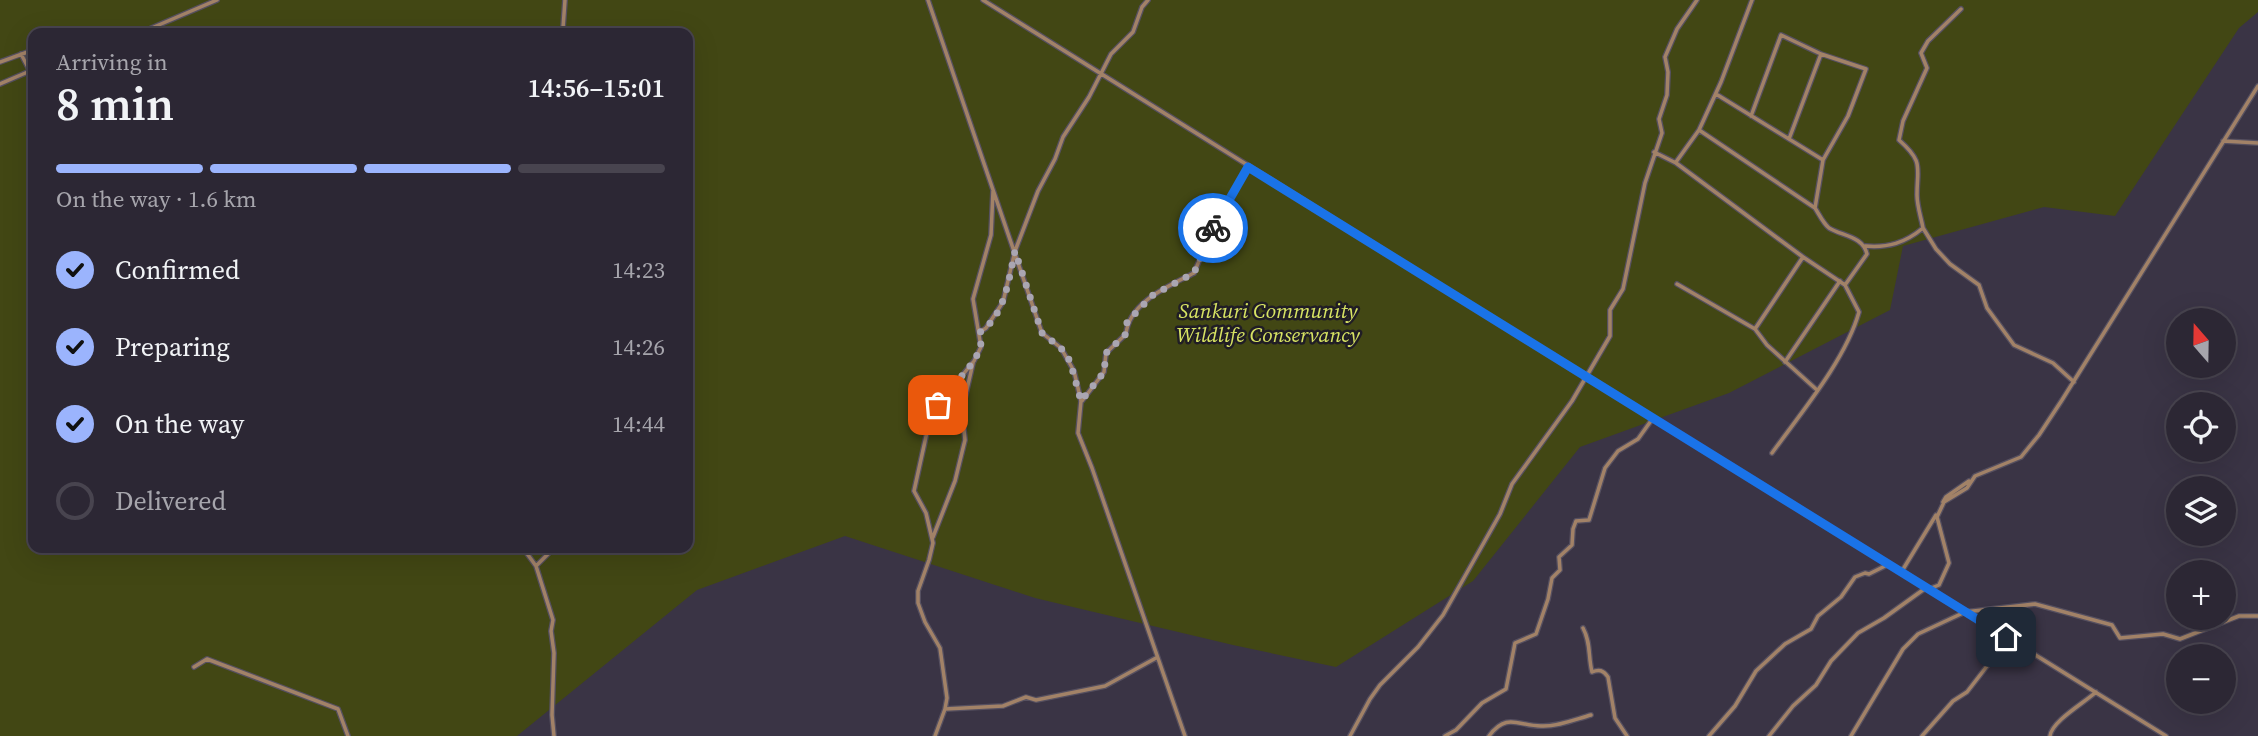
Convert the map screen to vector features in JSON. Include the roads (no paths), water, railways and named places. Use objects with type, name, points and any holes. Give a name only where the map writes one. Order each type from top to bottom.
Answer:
[{"type":"street","points":[[152,28],[218,0]]},
{"type":"street","points":[[563,28],[565,0]]},
{"type":"street","points":[[928,0],[1042,333],[1061,348],[1070,361],[1081,401],[1078,433],[1081,443],[1185,736]]},
{"type":"street","points":[[983,0],[2166,736]]},
{"type":"street","points":[[980,332],[986,328],[1003,302],[1015,251],[1063,137],[1089,97],[1111,54],[1133,32],[1142,7],[1148,0]]},
{"type":"street","points":[[1350,736],[1380,685],[1418,647],[1443,615],[1500,514],[1512,484],[1572,401],[1610,336],[1611,310],[1623,289],[1645,183],[1662,133],[1659,119],[1667,95],[1668,72],[1665,57],[1677,29],[1697,0]]},
{"type":"street","points":[[1676,163],[1699,130],[1716,94],[1752,0]]},
{"type":"street","points":[[1961,9],[1928,41],[1921,53],[1927,68],[1903,121],[1899,140],[1909,149],[1919,171],[1917,196],[1923,228],[1936,249],[1950,264],[1979,285],[1987,308],[2014,345],[2053,363],[2074,382]]},
{"type":"street","points":[[1751,116],[1781,35],[1821,54],[1866,69],[1848,116],[1823,160],[1815,208]]},
{"type":"street","points":[[0,62],[28,52]]},
{"type":"street","points":[[20,54],[28,68]]},
{"type":"street","points":[[1789,139],[1821,54]]},
{"type":"street","points":[[0,84],[28,72]]},
{"type":"street","points":[[1902,572],[1946,497],[1980,472],[2021,457],[2039,435],[2258,86]]},
{"type":"street","points":[[1716,94],[1823,160]]},
{"type":"street","points":[[1699,130],[1815,208],[1827,227],[1865,246],[1896,244],[1911,238],[1923,228]]},
{"type":"street","points":[[2223,141],[2258,143]]},
{"type":"street","points":[[1654,152],[1676,163],[1803,257],[1840,281],[1845,285],[1859,312],[1854,331],[1817,390],[1772,453]]},
{"type":"street","points":[[1081,401],[1104,372],[1106,353],[1126,334],[1127,322],[1153,295],[1194,273],[1212,230],[1248,167]]},
{"type":"street","points":[[932,539],[926,513],[914,491],[925,436],[938,405],[974,361],[981,347],[980,332],[972,307],[992,236],[993,188]]},
{"type":"street","points":[[1845,285],[1867,254],[1865,246]]},
{"type":"street","points":[[1755,330],[1803,257]]},
{"type":"street","points":[[1785,362],[1840,281]]},
{"type":"street","points":[[1677,284],[1755,330],[1767,345],[1817,390]]},
{"type":"street","points":[[935,736],[947,698],[940,648],[925,622],[918,603],[918,591],[929,560],[932,539],[955,481],[965,440],[962,411],[974,361]]},
{"type":"street","points":[[1445,736],[1456,730],[1482,703],[1506,689],[1515,643],[1536,634],[1552,578],[1560,570],[1559,557],[1572,545],[1576,521],[1588,520],[1605,468],[1618,451],[1637,439],[1653,418]]},
{"type":"street","points":[[1769,736],[1794,706],[1812,690],[1831,661],[1858,633],[1928,588],[1939,585],[1949,563],[1937,517],[1944,502],[1967,488],[1971,480]]},
{"type":"street","points":[[527,553],[536,566],[553,620],[554,736]]},
{"type":"street","points":[[536,566],[549,553]]},
{"type":"street","points":[[1709,736],[1740,700],[1756,671],[1785,644],[1811,629],[1818,616],[1841,597],[1855,577],[1869,574],[1889,564]]},
{"type":"street","points":[[1851,736],[1903,649],[1918,634],[1965,611],[2035,604],[2112,625],[2120,638],[2164,634],[2180,639],[2239,616],[2258,616]]},
{"type":"street","points":[[1583,628],[1589,640],[1588,655],[1592,672],[1604,671],[1608,677],[1615,718],[1627,736]]},
{"type":"street","points":[[1922,736],[1952,701],[1967,692],[2008,638]]},
{"type":"street","points":[[945,709],[1003,706],[1026,697],[1036,700],[1105,686],[1157,657]]},
{"type":"street","points":[[194,667],[207,659],[338,709],[348,736]]},
{"type":"street","points":[[2050,736],[2051,729],[2058,722],[2096,692]]},
{"type":"street","points":[[1489,736],[1502,724],[1512,721],[1541,727],[1591,715]]},
{"type":"street","points":[[2151,736],[2155,729]]},
{"type":"park label","name":"Sankuri Community Wildlife Conservancy","points":[[1268,322]]}]
